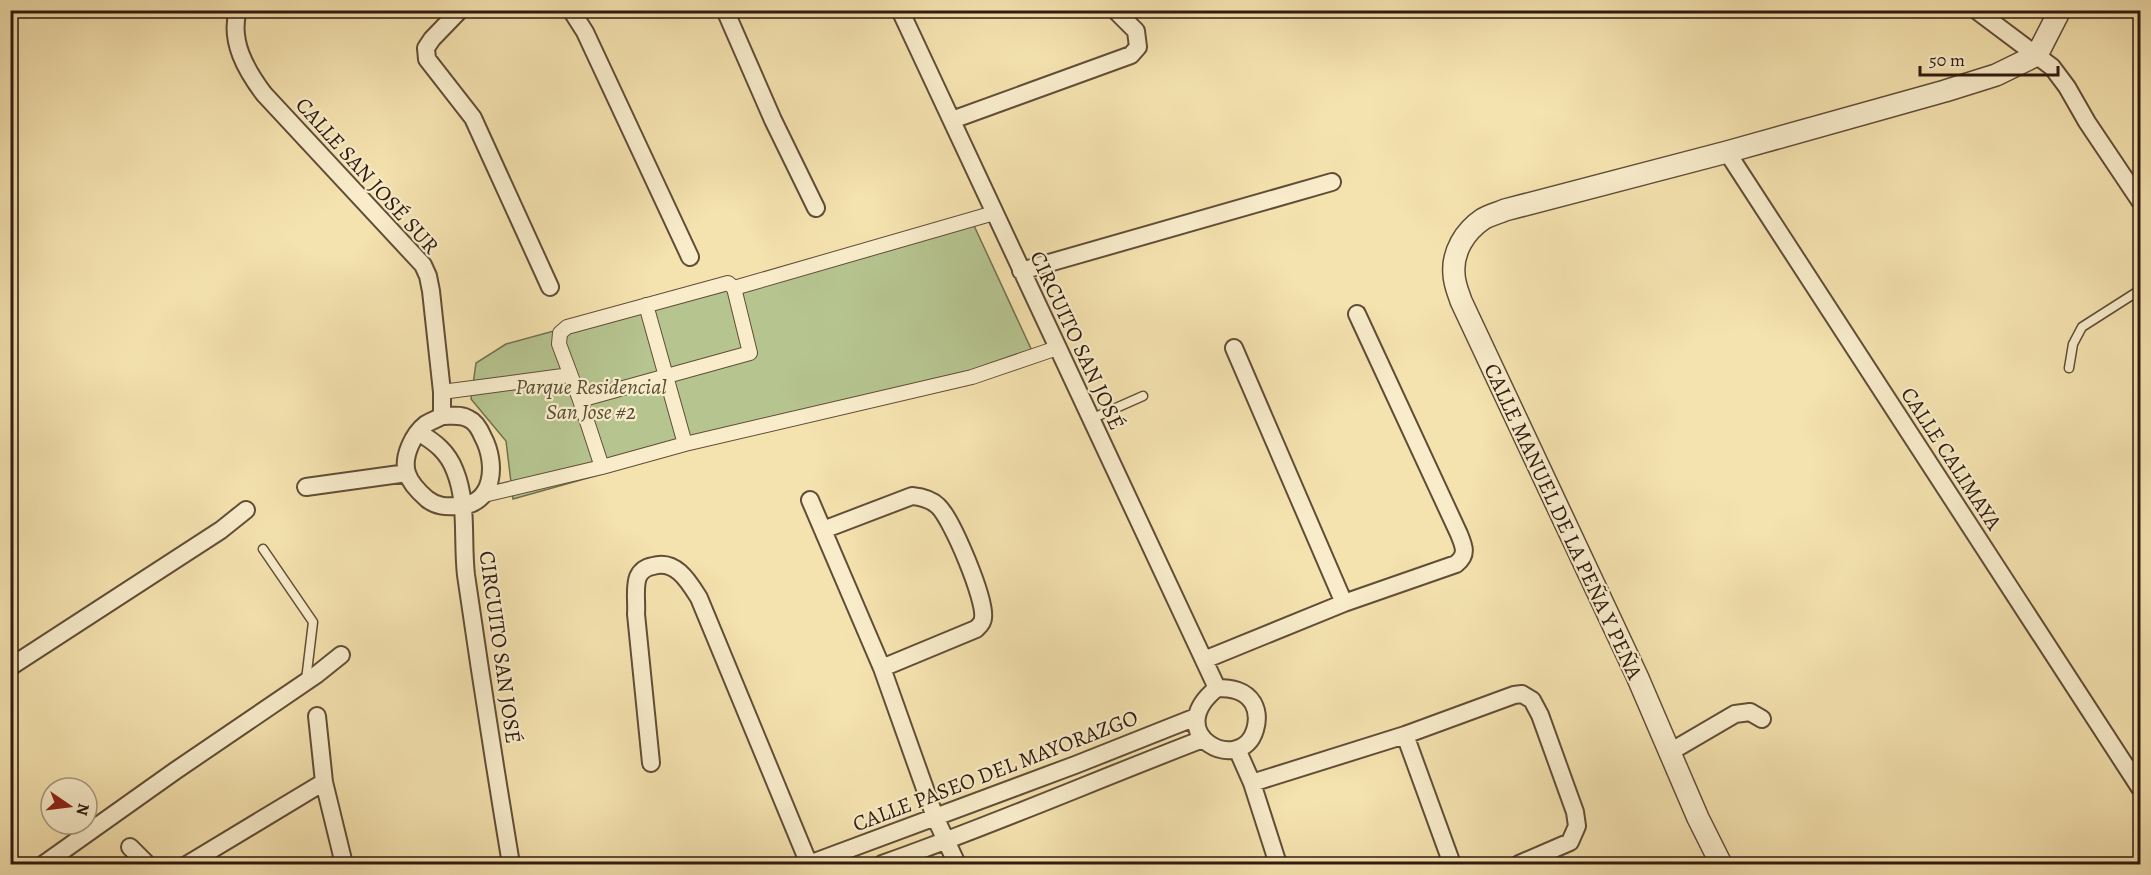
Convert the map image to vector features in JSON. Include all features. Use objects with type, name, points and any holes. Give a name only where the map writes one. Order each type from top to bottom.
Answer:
[{"type":"street","name":"CALLE SAN JOSÉ SUR","points":[[238,10],[236,36],[240,54],[250,76],[264,94],[423,265],[431,291],[442,392],[442,416]]},
{"type":"street","points":[[460,10],[426,48],[427,58],[473,118],[550,287]]},
{"type":"street","points":[[571,10],[585,32],[690,257]]},
{"type":"street","points":[[725,10],[773,120],[816,208]]},
{"type":"street","name":"CIRCUITO SAN JOSÉ","points":[[900,10],[1217,688]]},
{"type":"street","points":[[952,120],[1131,55],[1138,46],[1136,31],[1115,10]]},
{"type":"street","points":[[1976,10],[2052,67],[2140,201]]},
{"type":"street","points":[[2037,55],[2060,10]]},
{"type":"street","name":"CALLE MANUEL DE LA PEÑA Y PEÑA","points":[[1721,864],[1698,818],[1637,676],[1461,301],[1454,276],[1454,259],[1457,249],[1467,233],[1484,218],[1945,91],[1996,75],[2037,55]]},
{"type":"street","name":"CALLE CALIMAYA","points":[[1727,152],[2140,788]]},
{"type":"street","points":[[1021,271],[1332,182]]},
{"type":"street","points":[[734,288],[994,213]]},
{"type":"street","points":[[580,400],[750,353],[734,288],[728,283],[567,327],[560,333],[559,344],[602,467]]},
{"type":"street","points":[[646,305],[685,444]]},
{"type":"street","points":[[1204,660],[1344,603],[1456,564],[1463,559],[1465,552],[1463,544],[1452,518],[1357,314]]},
{"type":"street","points":[[484,495],[491,478],[490,449],[472,420],[462,416],[442,416],[426,424],[410,446],[407,472],[416,489],[429,501],[445,507],[463,506],[475,502],[484,495],[602,467],[685,444],[972,377],[1057,348]]},
{"type":"street","points":[[1234,348],[1344,603]]},
{"type":"street","points":[[442,392],[570,375]]},
{"type":"street","name":"CIRCUITO SAN JOSÉ","points":[[418,432],[434,441],[448,457],[456,472],[463,506],[464,560],[486,718],[511,864]]},
{"type":"street","points":[[306,487],[407,472]]},
{"type":"street","points":[[823,530],[912,496],[927,499],[944,513],[976,581],[984,615],[976,629],[882,668]]},
{"type":"street","points":[[810,500],[882,668],[940,830],[957,864]]},
{"type":"street","points":[[10,667],[220,530],[246,510]]},
{"type":"street","points":[[651,763],[636,614],[638,576],[642,571],[659,564],[667,564],[689,581],[699,598],[809,864]]},
{"type":"street","points":[[44,864],[306,682],[341,655]]},
{"type":"street","points":[[1217,688],[1231,688],[1242,692],[1251,700],[1256,710],[1258,722],[1254,733],[1247,743],[1237,749],[1219,749],[1203,739],[1197,728],[1196,717],[1203,699],[1217,688]]},
{"type":"street","points":[[1252,783],[1405,735],[1522,694],[1532,700],[1540,715],[1575,812],[1577,826],[1570,842],[1519,864]]},
{"type":"street","points":[[1670,752],[1736,714],[1750,711],[1762,719]]},
{"type":"street","points":[[317,716],[324,782],[344,864]]},
{"type":"street","name":"CALLE PASEO DEL MAYORAZGO","points":[[882,864],[940,830],[1075,765],[1196,717]]},
{"type":"street","points":[[1405,735],[1452,864]]},
{"type":"street","name":"CALLE PASEO DEL MAYORAZGO","points":[[809,864],[940,830],[1203,739]]},
{"type":"street","points":[[1237,749],[1252,783],[1278,864]]},
{"type":"street","points":[[188,864],[324,782]]},
{"type":"street","points":[[130,847],[147,864]]},
{"type":"lane","points":[[2069,368],[2073,344],[2082,327],[2140,290]]},
{"type":"lane","points":[[1091,419],[1143,396]]},
{"type":"lane","points":[[263,549],[313,622],[306,682]]},
{"type":"green space","name":"Parque Residencial San Jose #2","points":[[970,217],[1033,353],[513,499],[506,441],[471,399],[476,363],[506,344]]}]
